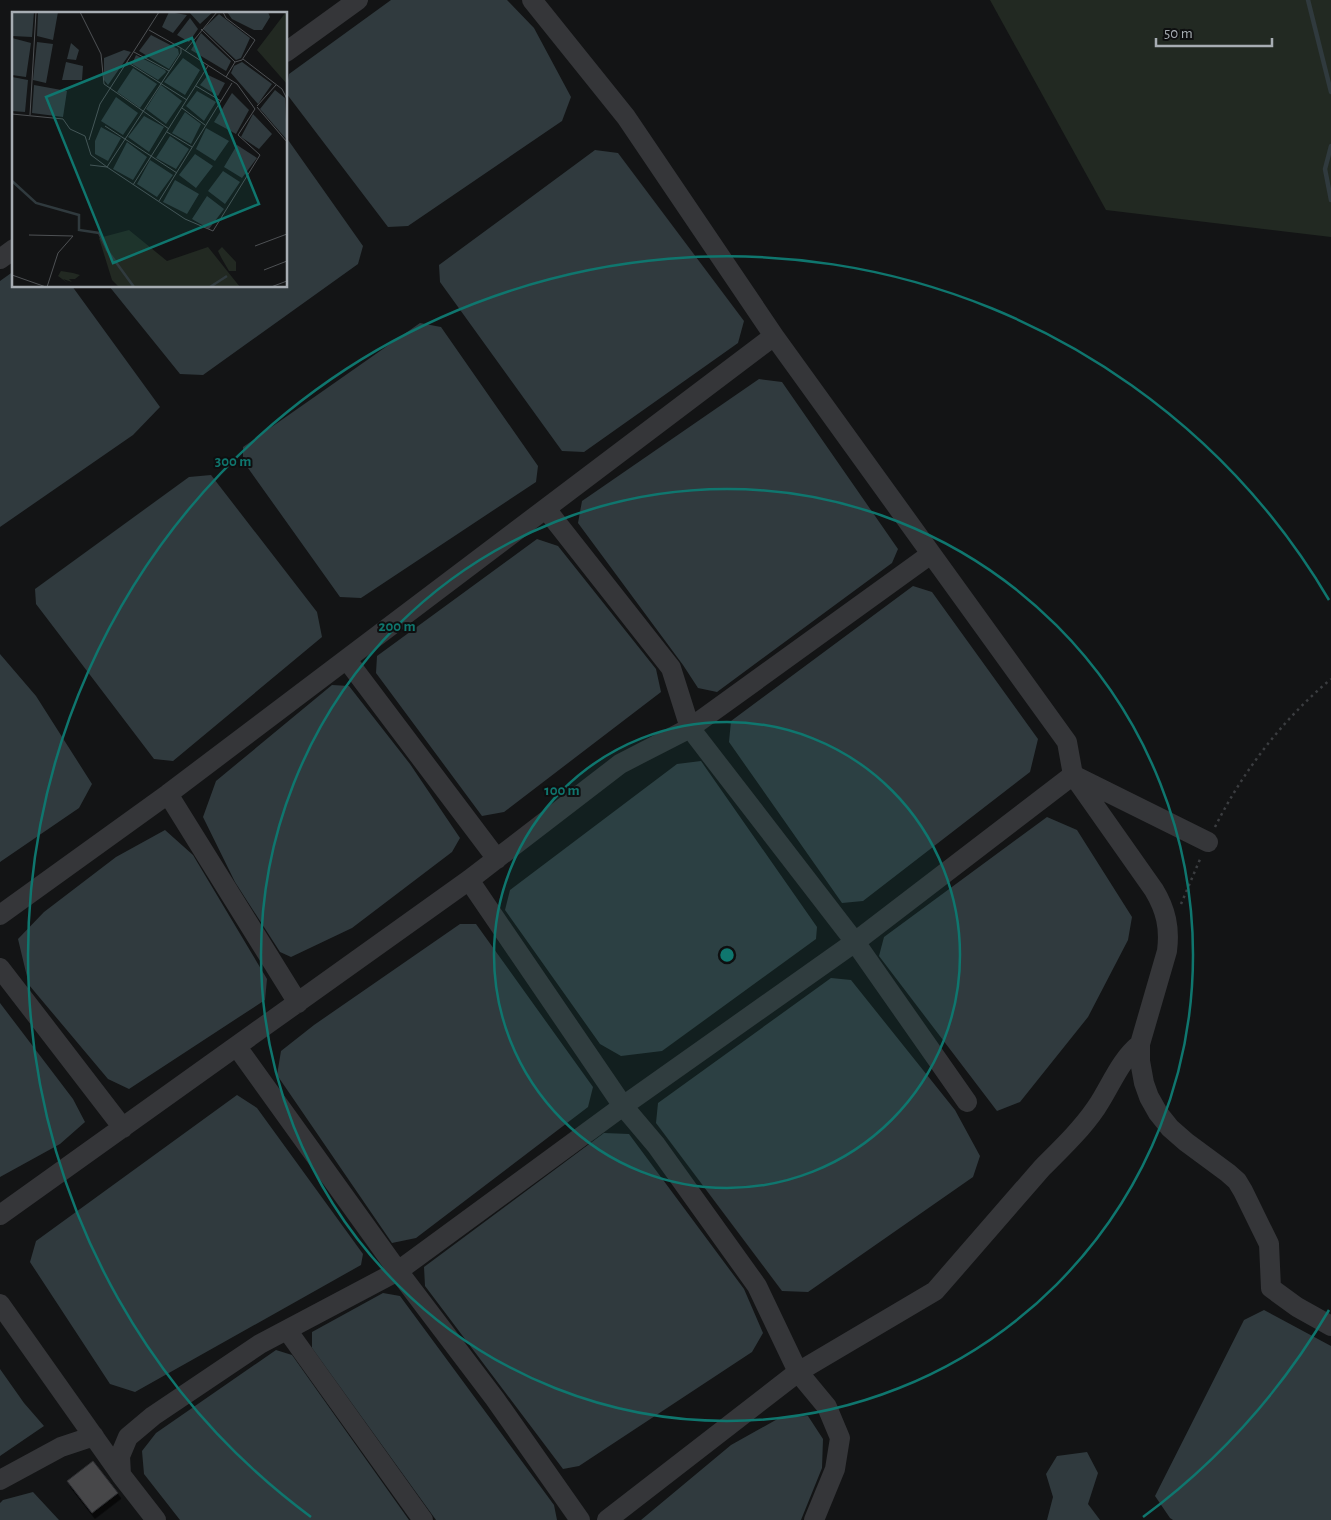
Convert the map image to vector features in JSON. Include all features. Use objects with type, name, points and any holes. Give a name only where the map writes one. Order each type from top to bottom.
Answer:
[{"type":"lane","points":[[288,51],[358,0]]},
{"type":"lane","points":[[532,0],[626,117],[774,336],[1067,742],[1073,776],[1154,890],[1160,900],[1167,920],[1169,938],[1167,951],[1140,1044],[1140,1061],[1149,1097],[1158,1113],[1170,1128],[1237,1181],[1269,1244],[1271,1288],[1297,1308],[1331,1326]]},
{"type":"lane","points":[[0,259],[12,250]]},
{"type":"lane","points":[[0,915],[168,794],[774,336]]},
{"type":"lane","points":[[546,509],[670,668],[690,728],[855,942],[967,1102]]},
{"type":"lane","points":[[0,1216],[469,880],[620,764],[690,728],[931,554]]},
{"type":"lane","points":[[347,660],[496,859]]},
{"type":"lane","points":[[1073,776],[1208,842]]},
{"type":"lane","points":[[121,1475],[120,1456],[128,1437],[153,1416],[260,1344],[398,1271],[623,1106],[855,942],[1073,776]]},
{"type":"lane","points":[[168,794],[298,1003]]},
{"type":"lane","points":[[469,880],[623,1106],[656,1145],[757,1286],[798,1372],[827,1407],[840,1438],[835,1468],[814,1520]]},
{"type":"lane","points":[[0,968],[123,1128]]},
{"type":"lane","points":[[607,1520],[798,1372],[935,1290],[1092,1113],[1110,1086],[1123,1061],[1140,1044]]},
{"type":"lane","points":[[237,1047],[398,1271],[495,1399],[580,1520]]},
{"type":"lane","points":[[0,1304],[121,1475],[156,1520]]},
{"type":"lane","points":[[287,1330],[423,1520]]},
{"type":"lane","points":[[0,1480],[61,1447],[94,1436]]},
{"type":"path","points":[[1181,904],[1208,842],[1234,793],[1254,764],[1296,712],[1331,680]]},
{"type":"shaded area","points":[[391,0],[507,0],[534,28],[571,97],[562,121],[408,226],[388,227],[288,96],[289,74]]},
{"type":"shaded area","points":[[990,0],[1331,0],[1331,237],[1106,210]]},
{"type":"shaded area","points":[[288,140],[363,246],[358,264],[203,375],[180,374],[111,288],[288,288]]},
{"type":"shaded area","points":[[595,150],[618,153],[744,321],[738,343],[584,452],[562,451],[440,282],[439,265]]},
{"type":"shaded area","points":[[12,272],[12,288],[73,288],[160,407],[133,435],[0,527],[0,281]]},
{"type":"shaded area","points":[[420,323],[441,327],[538,466],[536,482],[361,598],[340,597],[243,461],[243,447]]},
{"type":"shaded area","points":[[759,379],[782,382],[898,549],[892,563],[717,692],[698,688],[578,523],[582,501]]},
{"type":"shaded area","points":[[211,475],[317,612],[322,637],[173,761],[154,759],[36,604],[35,589],[189,477]]},
{"type":"shaded area","points":[[537,539],[558,546],[656,669],[661,692],[504,812],[482,816],[376,673],[377,656]]},
{"type":"shaded area","points":[[913,586],[932,592],[1038,739],[1030,772],[863,901],[842,903],[729,742],[731,721]]},
{"type":"shaded area","points":[[0,654],[36,696],[92,784],[79,808],[0,862]]},
{"type":"shaded area","points":[[332,685],[349,686],[410,764],[460,838],[452,852],[352,928],[291,957],[280,952],[235,882],[203,817],[216,781]]},
{"type":"shaded area","points":[[701,761],[817,927],[816,939],[662,1051],[621,1056],[600,1044],[505,910],[510,890],[677,764]]},
{"type":"shaded area","points":[[1047,817],[1077,830],[1132,917],[1128,940],[1088,1017],[1020,1102],[997,1111],[879,956],[884,937]]},
{"type":"shaded area","points":[[165,830],[193,855],[267,979],[265,1000],[129,1089],[108,1079],[29,985],[18,939],[44,912],[116,857]]},
{"type":"shaded area","points":[[460,924],[476,924],[593,1087],[588,1107],[416,1238],[392,1243],[277,1075],[281,1051],[314,1025]]},
{"type":"shaded area","points":[[831,978],[851,980],[955,1110],[980,1156],[973,1177],[808,1292],[782,1291],[656,1123],[658,1103]]},
{"type":"shaded area","points":[[0,1003],[73,1099],[85,1122],[60,1144],[0,1177]]},
{"type":"shaded area","points":[[237,1095],[257,1108],[363,1254],[361,1265],[135,1392],[110,1384],[30,1262],[36,1241]]},
{"type":"shaded area","points":[[604,1133],[629,1134],[744,1289],[763,1333],[752,1352],[579,1466],[563,1469],[425,1286],[424,1267]]},
{"type":"shaded area","points":[[383,1293],[400,1296],[554,1505],[557,1520],[436,1520],[312,1348],[312,1332]]},
{"type":"shaded area","points":[[1264,1310],[1331,1346],[1331,1520],[1173,1520],[1155,1496],[1244,1320]]},
{"type":"shaded area","points":[[276,1350],[292,1355],[409,1520],[180,1520],[144,1474],[142,1451],[156,1433]]},
{"type":"shaded area","points":[[0,1369],[24,1403],[44,1426],[0,1456]]},
{"type":"shaded area","points":[[808,1416],[823,1439],[822,1468],[801,1520],[641,1520],[731,1445],[781,1417]]},
{"type":"shaded area","points":[[1087,1452],[1098,1473],[1088,1504],[1100,1520],[1047,1520],[1053,1497],[1046,1474],[1057,1456]]},
{"type":"shaded area","points":[[33,1492],[59,1520],[0,1520],[0,1503],[3,1500]]},
{"type":"building","points":[[93,1461],[118,1493],[92,1513],[67,1481]]},
{"type":"waterway","points":[[1308,0],[1331,92]]},
{"type":"waterway","points":[[1331,146],[1325,169],[1331,200]]}]
